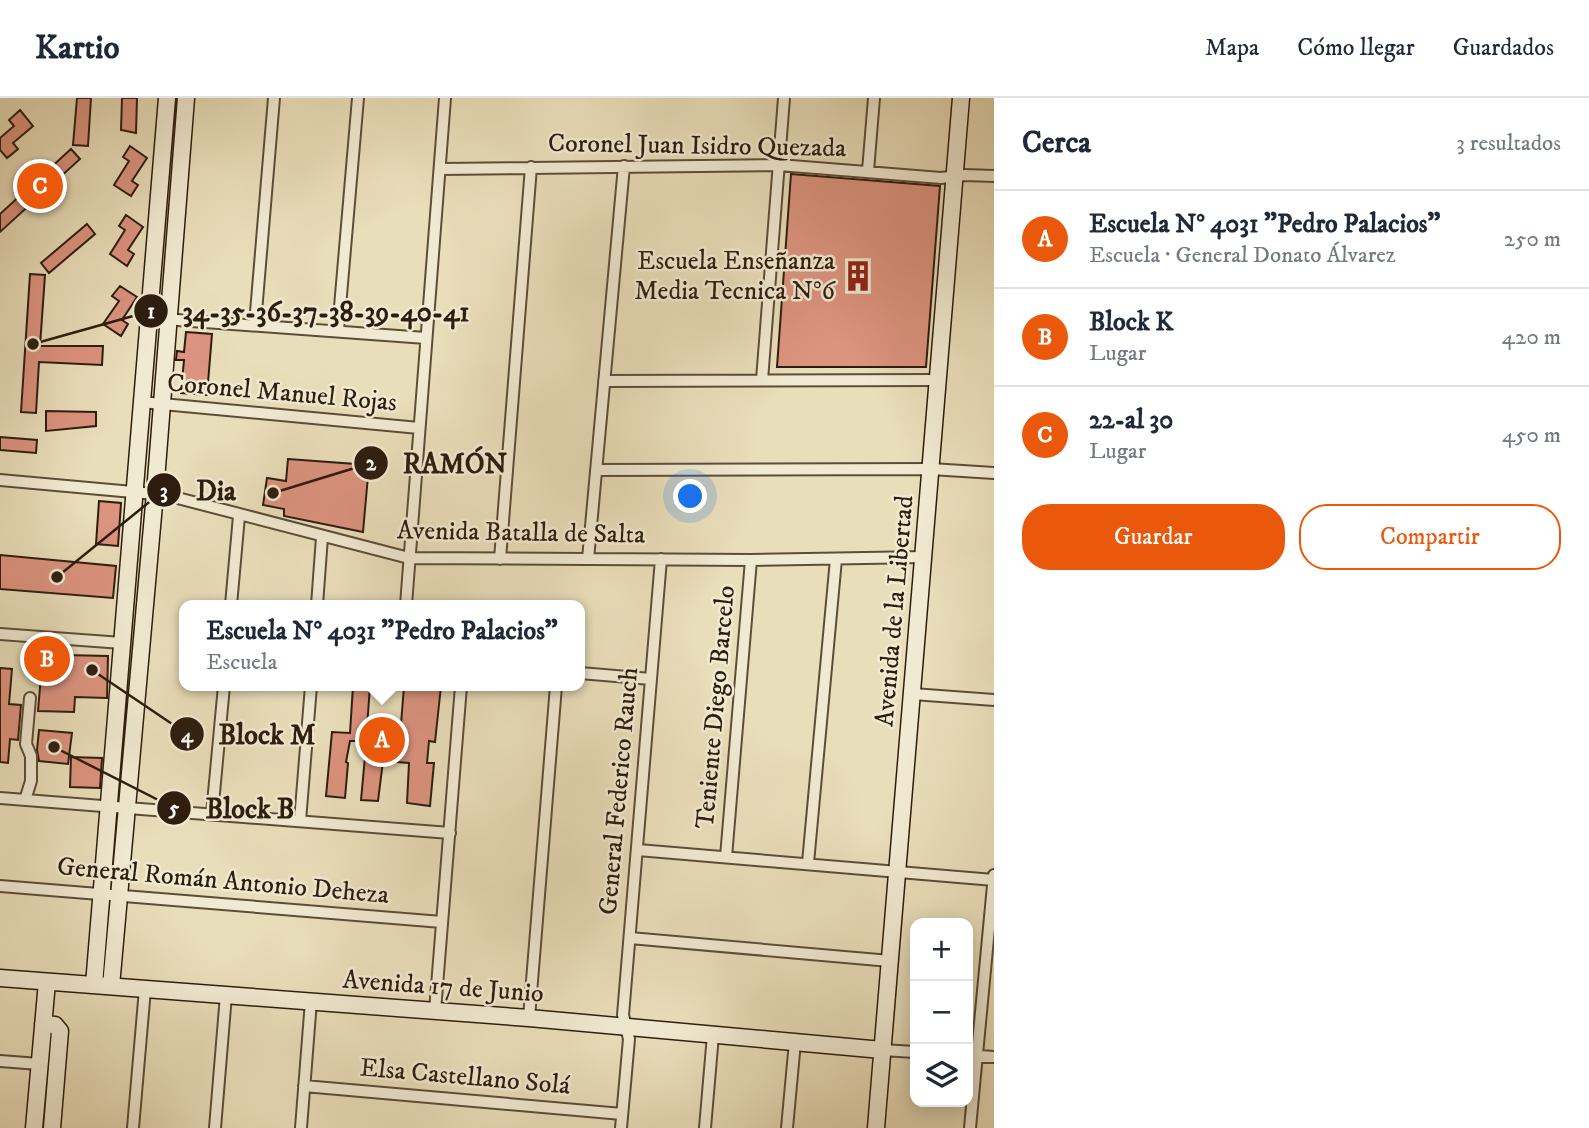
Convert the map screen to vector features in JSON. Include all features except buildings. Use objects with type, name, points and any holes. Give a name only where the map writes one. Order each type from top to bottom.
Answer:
[{"type":"street","points":[[94,985],[167,98]]},
{"type":"street","points":[[111,986],[155,493],[186,98]]},
{"type":"street","points":[[255,324],[274,98]]},
{"type":"street","points":[[338,330],[358,98]]},
{"type":"street","points":[[406,600],[445,98]]},
{"type":"street","points":[[762,380],[784,98]]},
{"type":"street","points":[[868,172],[874,98]]},
{"type":"street","name":"Avenida de la Libertad","points":[[876,1128],[961,98]]},
{"type":"street","name":"Coronel Juan Isidro Quezada","points":[[440,169],[779,164],[941,178],[994,176]]},
{"type":"street","points":[[588,559],[624,166]]},
{"type":"street","points":[[499,559],[531,167]]},
{"type":"street","points":[[150,318],[426,338]]},
{"type":"street","points":[[604,381],[938,380]]},
{"type":"street","name":"Coronel Manuel Rojas","points":[[141,402],[419,428]]},
{"type":"street","points":[[596,470],[931,468],[994,473]]},
{"type":"street","name":"Avenida Batalla de Salta","points":[[0,480],[155,493],[409,558],[924,558]]},
{"type":"street","points":[[231,600],[239,516]]},
{"type":"street","points":[[317,600],[322,537]]},
{"type":"street","name":"General Federico Rauch","points":[[621,1128],[629,1039],[623,1015],[661,559]]},
{"type":"street","points":[[808,863],[836,559]]},
{"type":"street","name":"Teniente Diego Barcelo","points":[[726,857],[751,560]]},
{"type":"street","points":[[0,634],[122,643]]},
{"type":"street","points":[[585,673],[651,679]]},
{"type":"street","points":[[212,814],[224,691]]},
{"type":"street","points":[[300,821],[311,691]]},
{"type":"street","points":[[435,1011],[461,691]]},
{"type":"street","points":[[529,1018],[556,691]]},
{"type":"street","points":[[913,694],[994,700]]},
{"type":"street","points":[[25,800],[31,781],[31,756],[26,744],[30,698]]},
{"type":"street","points":[[0,798],[450,833]]},
{"type":"street","points":[[638,850],[994,878],[990,967],[973,1055],[994,1057]]},
{"type":"street","name":"General Román Antonio Deheza","points":[[0,886],[442,922]]},
{"type":"street","points":[[630,938],[890,961]]},
{"type":"street","name":"Avenida 17 de Junio","points":[[0,978],[529,1018],[882,1050]]},
{"type":"street","points":[[34,1128],[47,982]]},
{"type":"street","points":[[133,1128],[145,989]]},
{"type":"street","points":[[215,1128],[226,995]]},
{"type":"street","points":[[301,1128],[311,1001]]},
{"type":"street","points":[[44,1024],[55,1025],[60,1031],[52,1128]]},
{"type":"street","points":[[705,1128],[713,1035]]},
{"type":"street","points":[[787,1128],[795,1042]]},
{"type":"street","points":[[882,1050],[910,1052]]},
{"type":"street","points":[[0,1061],[39,1064]]},
{"type":"street","name":"Elsa Castellano Solá","points":[[304,1086],[622,1114]]},
{"type":"street","points":[[970,1128],[971,1107]]},
{"type":"place","name":"22-al 30","points":[[40,186]]},
{"type":"place","name":"Escuela Enseñanza Media Tecnica N°6","points":[[858,276]]},
{"type":"place","name":"34-35-36-37-38-39-40-41","points":[[33,344]]},
{"type":"place","name":"RAMÓN","points":[[273,493]]},
{"type":"place","name":"Dia","points":[[57,577]]},
{"type":"place","name":"Block K","points":[[47,659]]},
{"type":"place","name":"Block M","points":[[92,670]]},
{"type":"place","name":"Escuela N° 4031 \"Pedro Palacios\"","points":[[382,740]]},
{"type":"place","name":"Block B","points":[[54,747]]}]
